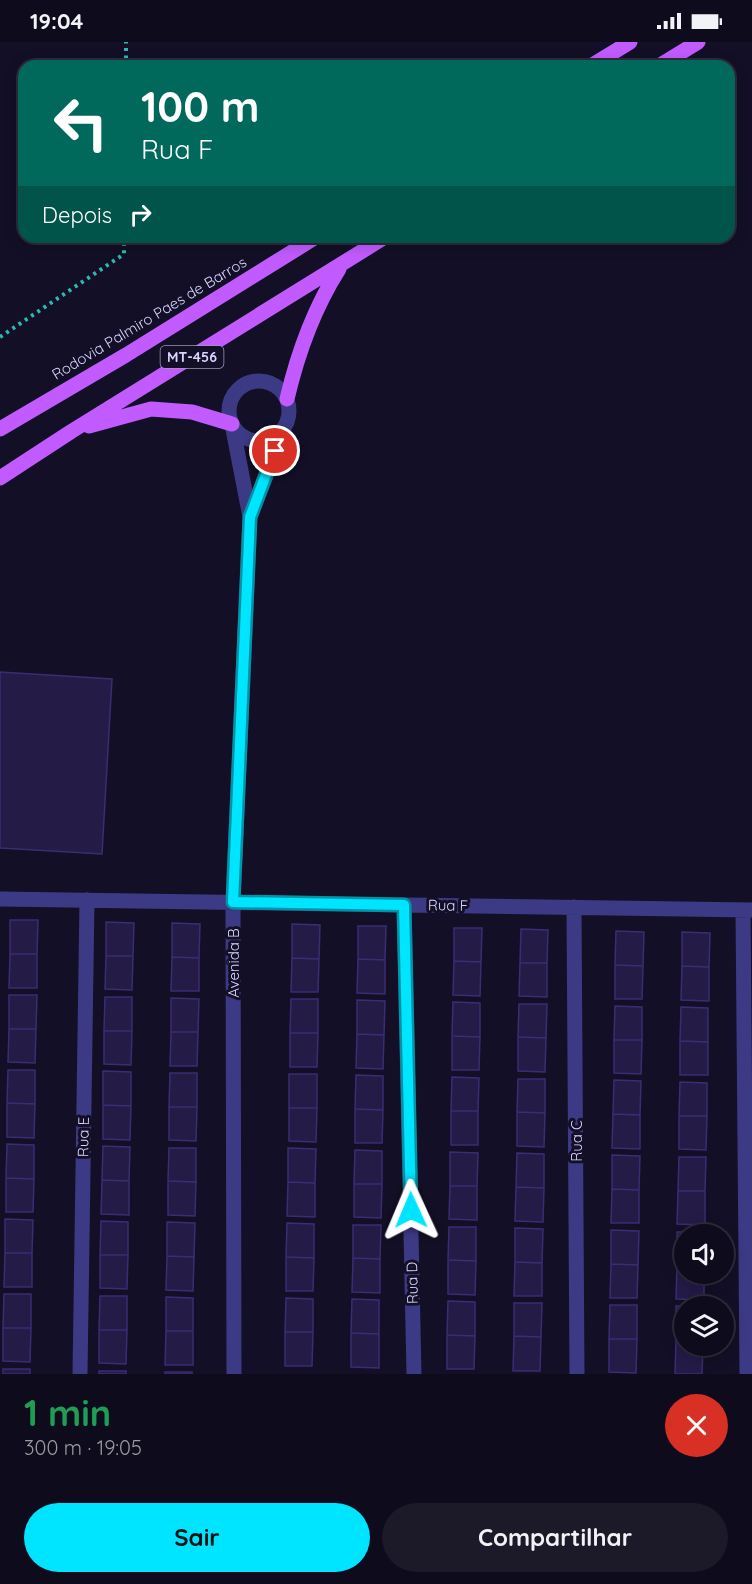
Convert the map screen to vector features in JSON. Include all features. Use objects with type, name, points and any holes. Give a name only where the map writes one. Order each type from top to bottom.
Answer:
[{"type":"main road","points":[[601,60],[630,42]]},
{"type":"main road","points":[[669,60],[698,42]]},
{"type":"main road","name":"Rodovia Palmiro Paes de Barros","points":[[0,429],[126,355],[306,243]]},
{"type":"main road","name":"MT-456","points":[[0,478],[375,243]]},
{"type":"main road","points":[[287,399],[295,363],[307,328],[322,295],[341,264]]},
{"type":"main road","points":[[72,431],[151,409],[192,412],[232,424]]},
{"type":"street","points":[[262,381],[273,384],[287,399],[290,409],[289,420],[276,437],[256,442],[238,433],[232,424],[229,414],[230,403],[242,386],[262,381]]},
{"type":"street","name":"Avenida B","points":[[232,424],[250,517],[233,902],[234,1374]]},
{"type":"street","name":"Avenida B","points":[[250,517],[284,429]]},
{"type":"street","name":"Rua F","points":[[0,899],[747,910]]},
{"type":"street","name":"Rua E","points":[[80,1374],[87,900]]},
{"type":"street","name":"Rua D","points":[[404,905],[414,1374]]},
{"type":"street","name":"Rua C","points":[[574,907],[577,1374]]},
{"type":"street","points":[[747,910],[747,1374]]},
{"type":"path","points":[[126,42],[126,60]]},
{"type":"path","points":[[0,337],[124,254],[124,243]]},
{"type":"building","points":[[0,672],[112,679],[102,854],[0,848]]},
{"type":"building","points":[[10,920],[38,920],[37,954],[10,954]]},
{"type":"building","points":[[106,922],[134,923],[133,956],[106,956]]},
{"type":"building","points":[[172,923],[200,924],[199,958],[172,957]]},
{"type":"building","points":[[292,924],[320,925],[319,959],[292,958]]},
{"type":"building","points":[[358,926],[386,926],[385,960],[358,959]]},
{"type":"building","points":[[454,928],[482,928],[481,962],[454,961]]},
{"type":"building","points":[[521,929],[548,930],[547,963],[520,963]]},
{"type":"building","points":[[616,931],[644,932],[643,966],[615,965]]},
{"type":"building","points":[[682,932],[710,933],[709,967],[682,966]]},
{"type":"building","points":[[10,954],[37,954],[37,988],[9,988]]},
{"type":"building","points":[[106,956],[133,956],[132,990],[105,989]]},
{"type":"building","points":[[172,957],[199,958],[199,991],[171,991]]},
{"type":"building","points":[[292,958],[319,959],[318,992],[291,992]]},
{"type":"building","points":[[358,959],[385,960],[385,994],[357,993]]},
{"type":"building","points":[[454,961],[481,962],[480,996],[453,995]]},
{"type":"building","points":[[520,963],[547,963],[547,997],[519,996]]},
{"type":"building","points":[[615,965],[643,966],[642,999],[615,999]]},
{"type":"building","points":[[682,966],[709,967],[709,1001],[681,1000]]},
{"type":"building","points":[[9,995],[37,995],[36,1029],[9,1029]]},
{"type":"building","points":[[105,997],[132,997],[132,1031],[104,1031]]},
{"type":"building","points":[[171,998],[199,999],[198,1032],[171,1032]]},
{"type":"building","points":[[291,999],[318,999],[318,1033],[290,1033]]},
{"type":"building","points":[[357,1000],[385,1001],[384,1035],[357,1034]]},
{"type":"building","points":[[453,1002],[480,1003],[480,1037],[452,1036]]},
{"type":"building","points":[[519,1004],[547,1004],[546,1038],[518,1037]]},
{"type":"building","points":[[615,1006],[642,1007],[642,1040],[614,1040]]},
{"type":"building","points":[[681,1007],[708,1008],[708,1042],[680,1041]]},
{"type":"building","points":[[9,1029],[36,1029],[35,1063],[8,1062]]},
{"type":"building","points":[[104,1031],[132,1031],[131,1065],[104,1064]]},
{"type":"building","points":[[171,1032],[198,1032],[197,1066],[170,1066]]},
{"type":"building","points":[[290,1033],[318,1033],[317,1067],[290,1067]]},
{"type":"building","points":[[357,1034],[384,1035],[383,1069],[356,1068]]},
{"type":"building","points":[[452,1036],[480,1037],[479,1070],[452,1070]]},
{"type":"building","points":[[518,1037],[546,1038],[545,1072],[518,1071]]},
{"type":"building","points":[[614,1040],[642,1040],[641,1074],[614,1073]]},
{"type":"building","points":[[680,1041],[708,1042],[708,1075],[680,1075]]},
{"type":"building","points":[[8,1070],[35,1070],[35,1104],[7,1103]]},
{"type":"building","points":[[103,1071],[131,1072],[131,1106],[103,1105]]},
{"type":"building","points":[[170,1073],[197,1073],[197,1107],[169,1107]]},
{"type":"building","points":[[289,1074],[317,1074],[317,1108],[289,1108]]},
{"type":"building","points":[[356,1075],[383,1076],[383,1110],[355,1109]]},
{"type":"building","points":[[452,1077],[479,1078],[478,1111],[451,1111]]},
{"type":"building","points":[[518,1079],[545,1079],[545,1113],[517,1112]]},
{"type":"building","points":[[614,1080],[641,1081],[640,1115],[613,1114]]},
{"type":"building","points":[[680,1082],[707,1083],[707,1116],[679,1116]]},
{"type":"building","points":[[7,1103],[35,1104],[34,1138],[7,1137]]},
{"type":"building","points":[[103,1105],[131,1106],[130,1140],[103,1139]]},
{"type":"building","points":[[169,1107],[197,1107],[196,1141],[169,1140]]},
{"type":"building","points":[[289,1108],[317,1108],[316,1142],[289,1141]]},
{"type":"building","points":[[355,1109],[383,1110],[382,1143],[355,1143]]},
{"type":"building","points":[[451,1111],[478,1111],[478,1145],[451,1145]]},
{"type":"building","points":[[517,1112],[545,1113],[544,1147],[517,1146]]},
{"type":"building","points":[[613,1114],[640,1115],[640,1149],[612,1148]]},
{"type":"building","points":[[679,1116],[707,1116],[706,1150],[679,1149]]},
{"type":"building","points":[[7,1144],[34,1145],[34,1179],[6,1178]]},
{"type":"building","points":[[103,1146],[130,1147],[129,1181],[102,1180]]},
{"type":"building","points":[[169,1148],[196,1148],[196,1182],[168,1181]]},
{"type":"building","points":[[288,1148],[316,1149],[315,1183],[288,1182]]},
{"type":"building","points":[[355,1150],[382,1151],[382,1184],[354,1184]]},
{"type":"building","points":[[450,1152],[478,1153],[477,1186],[450,1186]]},
{"type":"building","points":[[517,1153],[544,1154],[544,1188],[516,1187]]},
{"type":"building","points":[[612,1155],[640,1156],[639,1190],[612,1189]]},
{"type":"building","points":[[679,1157],[706,1157],[705,1191],[678,1191]]},
{"type":"building","points":[[6,1178],[34,1179],[33,1212],[6,1212]]},
{"type":"building","points":[[102,1180],[129,1181],[129,1215],[101,1214]]},
{"type":"building","points":[[168,1181],[196,1182],[195,1216],[168,1215]]},
{"type":"building","points":[[288,1182],[315,1183],[315,1217],[287,1216]]},
{"type":"building","points":[[354,1184],[382,1184],[381,1218],[354,1217]]},
{"type":"building","points":[[450,1186],[477,1186],[477,1220],[449,1219]]},
{"type":"building","points":[[516,1187],[544,1188],[543,1222],[515,1221]]},
{"type":"building","points":[[612,1189],[639,1190],[639,1223],[611,1223]]},
{"type":"building","points":[[678,1191],[705,1191],[705,1224],[677,1224]]},
{"type":"building","points":[[5,1219],[33,1220],[32,1253],[5,1253]]},
{"type":"building","points":[[101,1221],[128,1222],[128,1255],[100,1255]]},
{"type":"building","points":[[167,1222],[195,1223],[194,1257],[167,1256]]},
{"type":"building","points":[[287,1223],[314,1224],[314,1258],[286,1257]]},
{"type":"building","points":[[353,1225],[381,1225],[380,1259],[353,1258]]},
{"type":"building","points":[[449,1227],[476,1227],[476,1261],[448,1260]]},
{"type":"building","points":[[515,1228],[543,1229],[542,1263],[515,1262]]},
{"type":"building","points":[[611,1230],[639,1231],[638,1265],[611,1264]]},
{"type":"building","points":[[5,1253],[32,1253],[32,1287],[4,1287]]},
{"type":"building","points":[[100,1255],[128,1255],[127,1289],[100,1288]]},
{"type":"building","points":[[167,1256],[194,1257],[193,1291],[166,1290]]},
{"type":"building","points":[[286,1257],[314,1258],[313,1291],[286,1291]]},
{"type":"building","points":[[353,1258],[380,1259],[380,1293],[352,1292]]},
{"type":"building","points":[[448,1260],[476,1261],[475,1295],[448,1294]]},
{"type":"building","points":[[515,1262],[542,1263],[542,1296],[514,1296]]},
{"type":"building","points":[[611,1264],[638,1265],[637,1298],[610,1298]]},
{"type":"building","points":[[676,1284],[704,1284],[704,1296],[676,1296]]},
{"type":"building","points":[[4,1294],[31,1294],[31,1328],[3,1328]]},
{"type":"building","points":[[100,1296],[127,1296],[127,1330],[99,1330]]},
{"type":"building","points":[[166,1297],[193,1298],[193,1331],[166,1331]]},
{"type":"building","points":[[286,1298],[313,1299],[313,1332],[285,1332]]},
{"type":"building","points":[[352,1299],[379,1300],[379,1334],[351,1333]]},
{"type":"building","points":[[448,1301],[475,1302],[475,1336],[447,1335]]},
{"type":"building","points":[[514,1303],[542,1303],[541,1337],[514,1336]]},
{"type":"building","points":[[610,1305],[637,1305],[637,1339],[609,1339]]},
{"type":"building","points":[[3,1328],[31,1328],[30,1362],[3,1361]]},
{"type":"building","points":[[99,1330],[127,1330],[126,1364],[99,1363]]},
{"type":"building","points":[[166,1331],[193,1331],[193,1365],[165,1365]]},
{"type":"building","points":[[285,1332],[313,1332],[312,1366],[285,1366]]},
{"type":"building","points":[[351,1333],[379,1334],[379,1368],[351,1367]]},
{"type":"building","points":[[447,1335],[475,1336],[474,1369],[447,1369]]},
{"type":"building","points":[[514,1336],[541,1337],[540,1371],[513,1371]]},
{"type":"building","points":[[609,1339],[637,1339],[636,1373],[609,1372]]},
{"type":"building","points":[[676,1356],[703,1356],[702,1374],[675,1374]]},
{"type":"building","points":[[3,1369],[30,1369],[30,1374],[3,1374]]},
{"type":"building","points":[[99,1371],[126,1371],[126,1374],[99,1374]]},
{"type":"building","points":[[165,1372],[192,1372],[192,1374],[165,1374]]},
{"type":"route","points":[[275,451],[250,517],[233,902],[404,905],[411,1210]]}]
